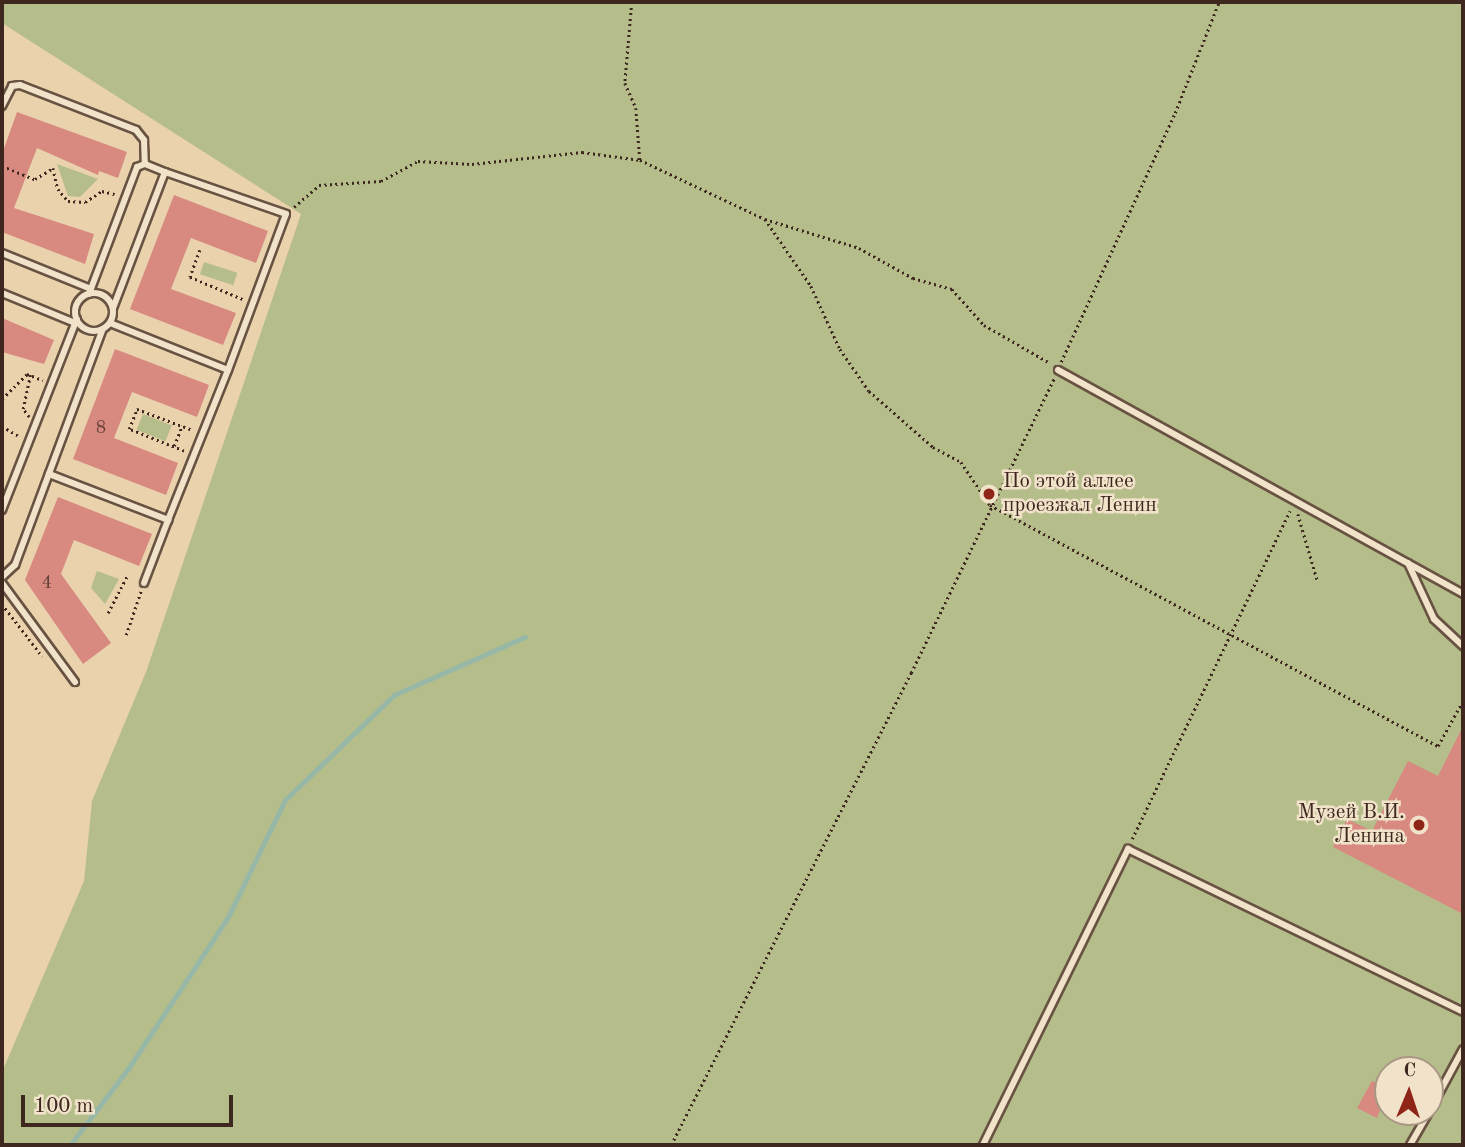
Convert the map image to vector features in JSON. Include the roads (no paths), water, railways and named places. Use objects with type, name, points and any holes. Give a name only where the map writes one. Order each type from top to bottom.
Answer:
[{"type":"lane","points":[[2,106],[12,86],[20,85],[136,130],[144,140],[145,164]]},
{"type":"lane","points":[[2,510],[76,321],[77,305],[90,292],[136,167],[145,164],[286,215],[254,304],[144,583]]},
{"type":"lane","points":[[2,577],[15,565],[103,329],[110,323],[113,308],[165,172]]},
{"type":"lane","points":[[2,253],[104,296],[113,308]]},
{"type":"lane","points":[[2,293],[76,321],[90,331],[103,329]]},
{"type":"lane","points":[[110,323],[228,370]]},
{"type":"lane","points":[[1058,370],[1463,594]]},
{"type":"lane","points":[[49,474],[168,520]]},
{"type":"lane","points":[[1407,562],[1434,619],[1463,646]]},
{"type":"lane","points":[[2,583],[75,682]]},
{"type":"lane","points":[[983,1145],[1128,849],[1463,1012]]},
{"type":"lane","points":[[1444,1084],[1463,1049]]},
{"type":"lane","points":[[1410,1145],[1421,1126]]},
{"type":"waterway","points":[[70,1145],[128,1069],[227,919],[285,800],[394,695],[525,637]]},
{"type":"place","name":"По этой аллее проезжал Ленин","points":[[989,494]]},
{"type":"place","name":"Музей В.И. Ленина","points":[[1419,825]]}]
